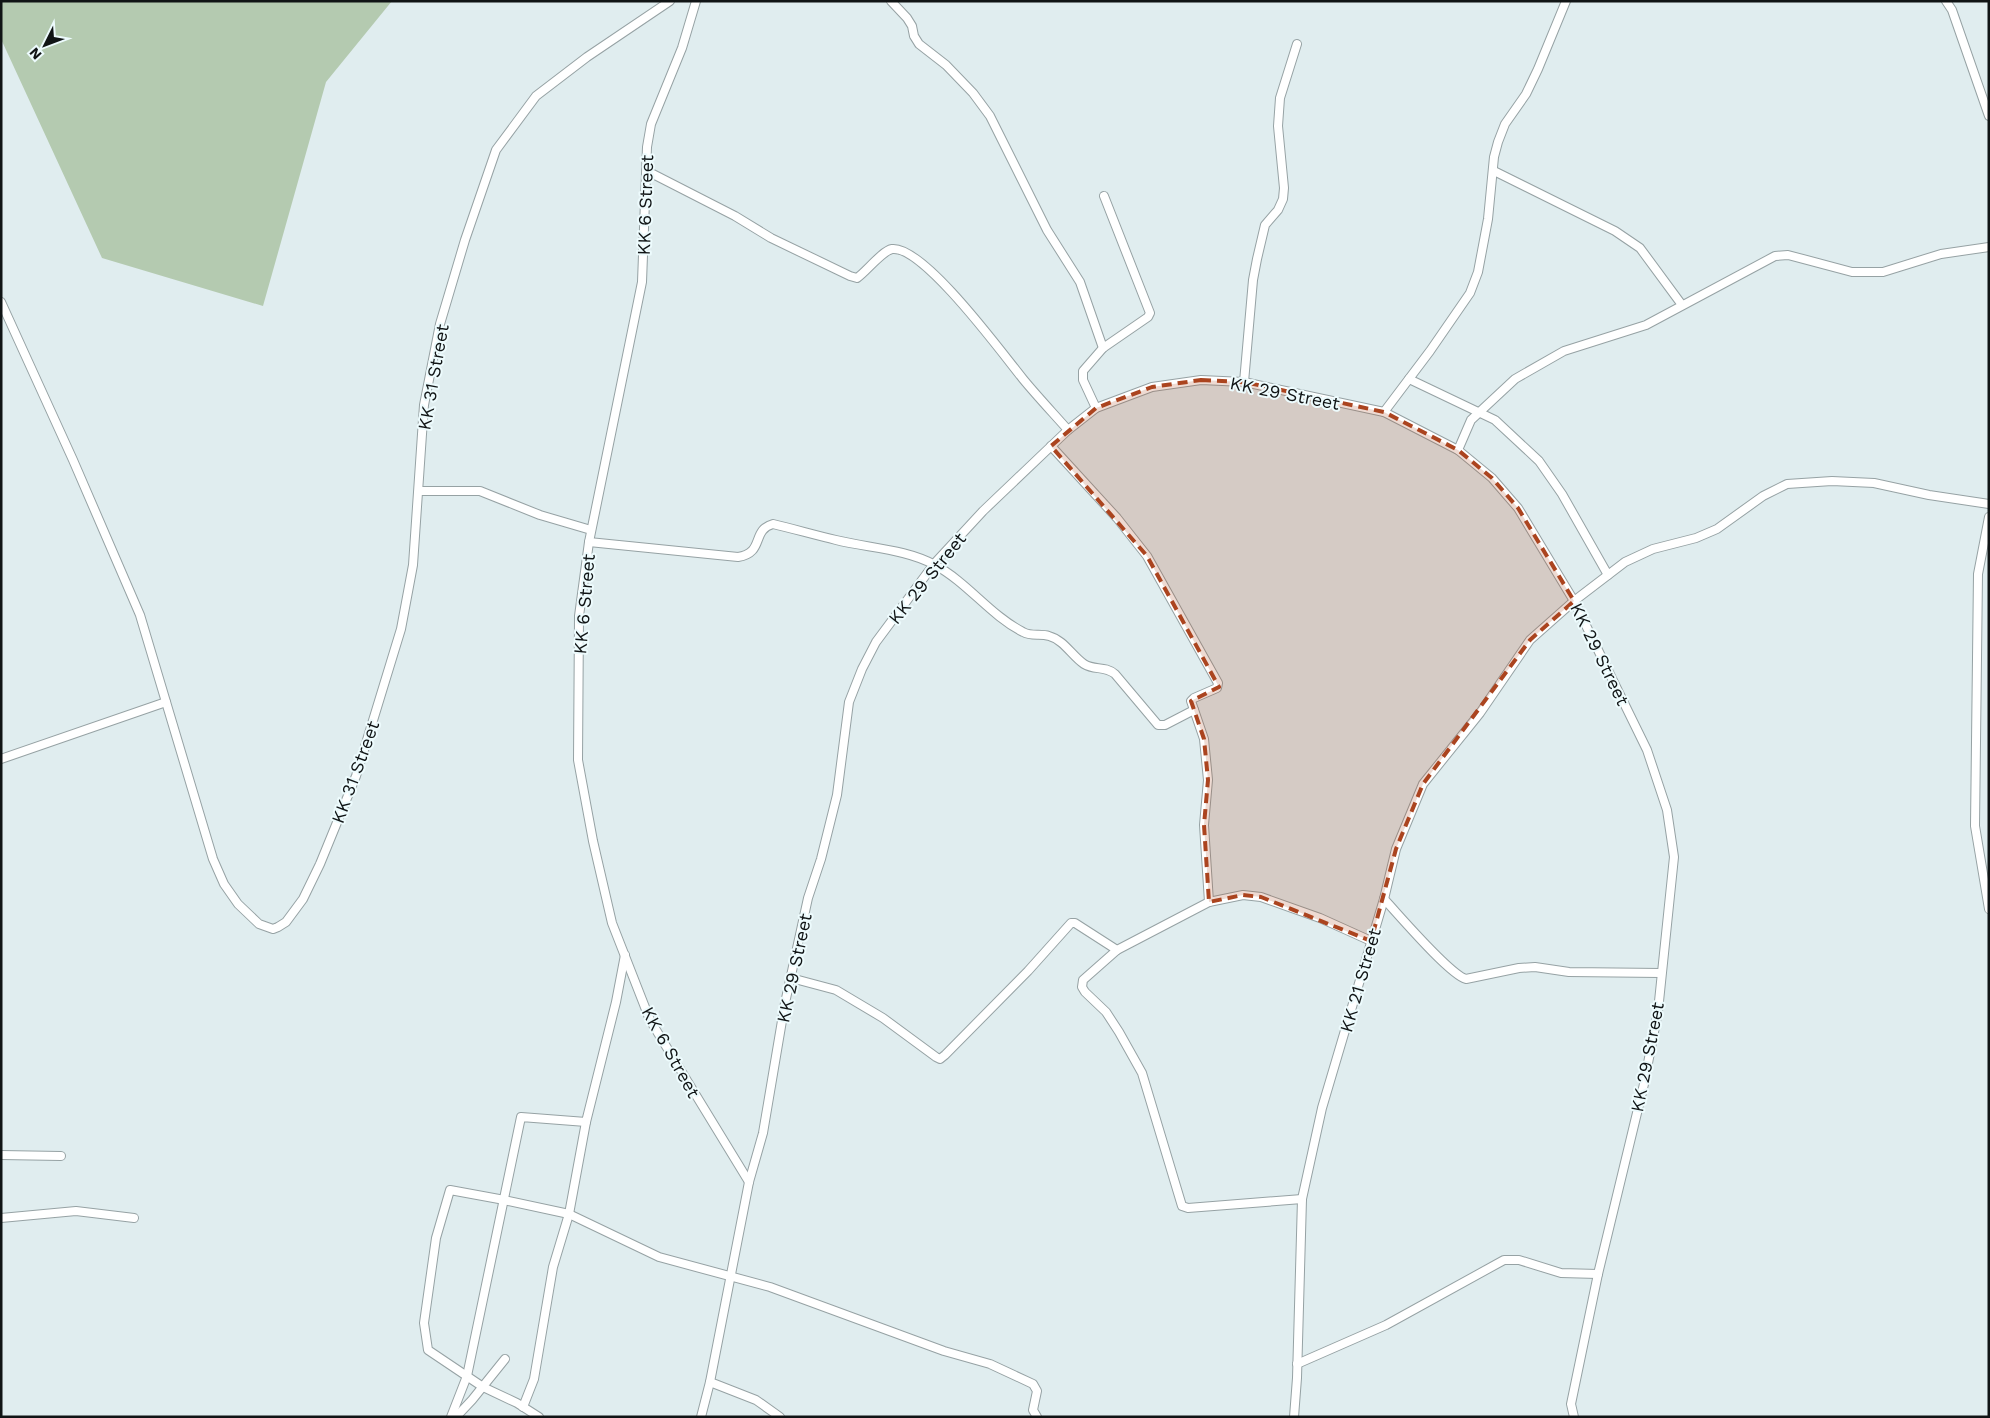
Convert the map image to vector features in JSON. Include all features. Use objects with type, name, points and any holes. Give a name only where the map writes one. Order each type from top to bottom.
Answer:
[{"type":"street","name":"KK 31 Street","points":[[1,302],[70,452],[140,615],[213,859],[224,884],[238,904],[259,924],[273,929],[278,927],[286,922],[303,899],[320,864],[359,768],[401,629],[413,565],[424,405],[440,324],[465,240],[496,150],[536,96],[587,58],[670,1]]},
{"type":"street","name":"KK 6 Street","points":[[696,1],[674,70],[650,124],[647,146],[642,282],[591,530],[579,616],[578,760],[593,841],[610,914],[650,1020],[749,1182]]},
{"type":"street","points":[[891,1],[907,18],[919,44],[946,65],[973,93],[990,116],[1047,230],[1080,282],[1093,314],[1103,348]]},
{"type":"street","points":[[1384,412],[1430,351],[1470,293],[1478,272],[1488,219],[1498,142],[1505,124],[1526,94],[1538,70],[1566,1]]},
{"type":"street","points":[[1946,1],[1952,10],[1989,116]]},
{"type":"street","points":[[1244,382],[1253,280],[1257,259],[1265,225],[1278,210],[1283,199],[1284,188],[1278,126],[1280,98],[1297,44]]},
{"type":"street","points":[[647,170],[735,216],[771,238],[850,276],[856,278],[863,274],[887,251],[892,249],[904,252],[921,262],[961,302],[1025,381],[1068,430]]},
{"type":"street","points":[[1494,171],[1615,232],[1640,248],[1682,305]]},
{"type":"street","points":[[1096,408],[1083,380],[1083,371],[1103,348],[1148,318],[1150,313],[1104,196]]},
{"type":"street","points":[[1458,450],[1471,420],[1477,412],[1515,379],[1564,351],[1646,325],[1775,256],[1788,256],[1852,272],[1883,272],[1941,254],[1989,247]]},
{"type":"street","points":[[1409,379],[1494,420],[1539,460],[1562,494],[1608,575]]},
{"type":"street","name":"KK 29 Street","points":[[701,1417],[710,1382],[749,1182],[763,1133],[791,978],[808,898],[821,859],[837,795],[849,702],[862,669],[876,642],[934,564],[983,511],[1068,430],[1096,408],[1152,387],[1201,380],[1244,382],[1384,412],[1458,450],[1492,478],[1518,508],[1574,601],[1647,750],[1667,810],[1674,857],[1658,1012],[1644,1084],[1598,1274],[1571,1404],[1574,1417]]},
{"type":"street","points":[[1052,446],[1147,556],[1216,677],[1217,688],[1191,701],[1204,739],[1208,780],[1204,825],[1209,902]]},
{"type":"street","name":"KK 21 Street","points":[[1294,1417],[1302,1199],[1322,1108],[1384,899],[1396,849],[1424,784],[1480,713],[1530,640],[1574,601],[1625,562],[1653,549],[1696,538],[1717,529],[1763,496],[1787,484],[1832,481],[1874,483],[1989,504]]},
{"type":"street","points":[[419,491],[480,491],[540,515],[591,530]]},
{"type":"street","points":[[1989,517],[1978,574],[1975,826],[1989,909]]},
{"type":"street","points":[[589,542],[738,557],[749,556],[753,552],[762,531],[766,526],[773,524],[836,540],[900,553],[934,564],[963,583],[999,615],[1022,632],[1033,636],[1050,636],[1063,644],[1082,663],[1089,667],[1108,668],[1158,725],[1165,726],[1194,710]]},
{"type":"street","points":[[1,759],[166,702]]},
{"type":"street","points":[[1302,1199],[1188,1208],[1182,1206],[1142,1073],[1106,1012],[1085,992],[1082,987],[1083,980],[1117,950],[1209,902],[1243,895],[1261,897],[1320,918],[1371,941]]},
{"type":"street","points":[[1384,899],[1459,977],[1466,979],[1520,968],[1535,967],[1569,972],[1661,973]]},
{"type":"street","points":[[791,978],[836,990],[883,1018],[940,1059],[1028,971],[1071,923],[1075,923],[1117,950]]},
{"type":"street","points":[[523,1407],[534,1379],[553,1267],[569,1214],[586,1122],[616,1002],[624,955]]},
{"type":"street","points":[[451,1417],[467,1376],[521,1117],[586,1122]]},
{"type":"street","points":[[1,1155],[61,1156]]},
{"type":"street","points":[[539,1417],[484,1387],[428,1350],[424,1323],[436,1238],[450,1190],[569,1214],[659,1257],[770,1287],[944,1351],[990,1364],[1036,1387],[1032,1406],[1037,1417]]},
{"type":"street","points":[[1,1218],[76,1211],[134,1218]]},
{"type":"street","points":[[1297,1364],[1386,1325],[1504,1260],[1519,1260],[1561,1273],[1598,1274]]},
{"type":"street","points":[[456,1417],[484,1387],[505,1359]]},
{"type":"street","points":[[710,1382],[756,1400],[780,1417]]},
{"type":"highlighted area","points":[[1201,380],[1244,382],[1384,412],[1458,450],[1492,478],[1518,508],[1574,601],[1530,640],[1423,784],[1396,849],[1371,941],[1261,897],[1243,895],[1209,902],[1204,825],[1208,780],[1204,739],[1191,701],[1219,687],[1147,556],[1051,446],[1096,408],[1152,387]]},
{"type":"green space","points":[[1,1],[392,1],[326,82],[263,306],[102,258],[1,39]]}]
